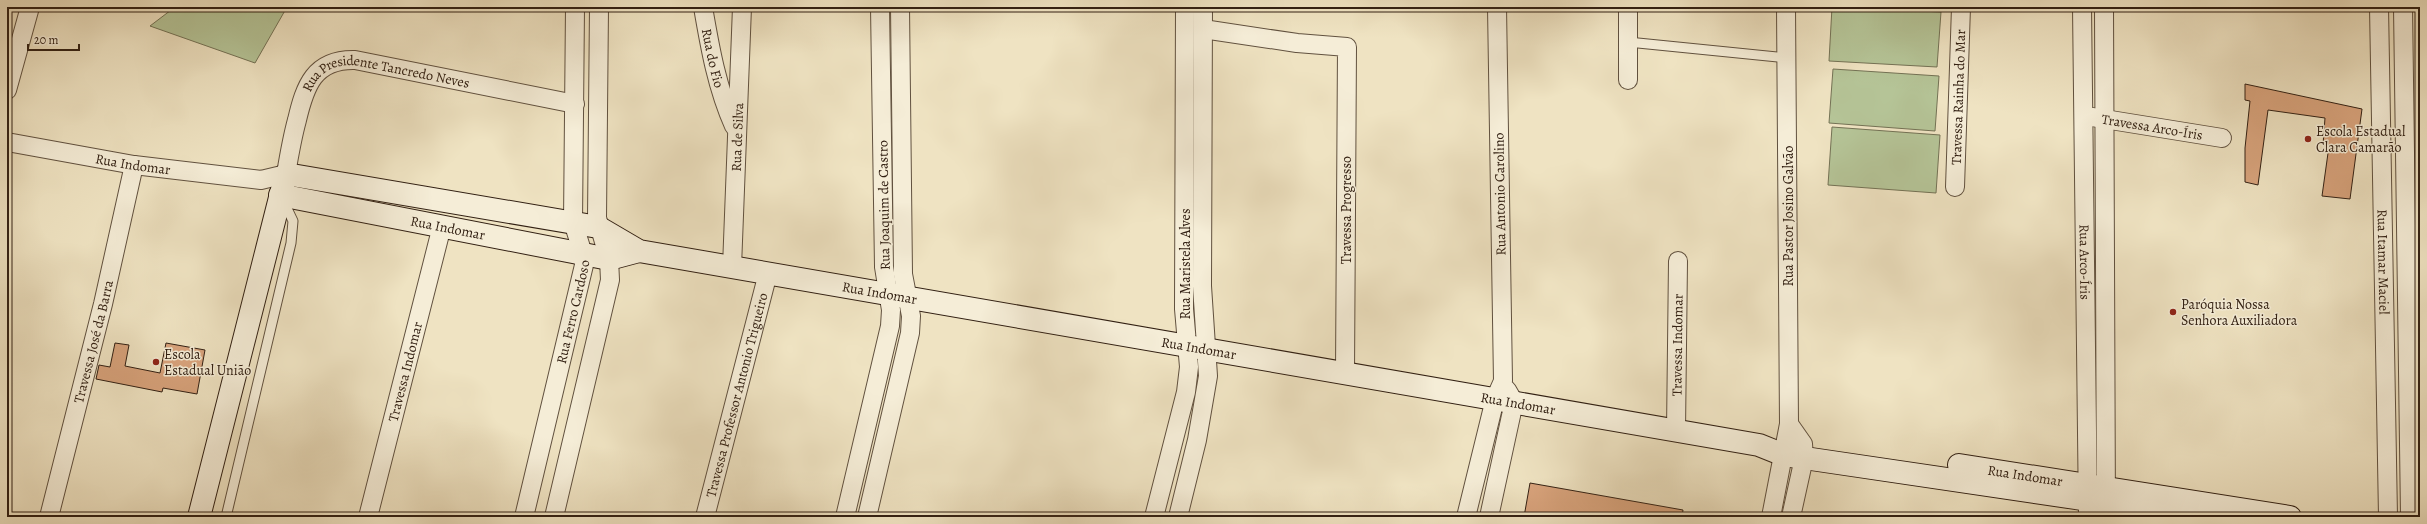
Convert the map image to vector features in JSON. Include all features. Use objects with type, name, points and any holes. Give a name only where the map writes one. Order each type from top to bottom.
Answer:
[{"type":"street","points":[[7,90],[30,7]]},
{"type":"street","name":"Rua Ferro Cardoso","points":[[524,517],[582,272],[583,254],[573,222],[575,7]]},
{"type":"street","name":"Rua Ferro Cardoso","points":[[554,517],[610,280],[609,259],[598,227],[599,7]]},
{"type":"street","name":"Rua do Fio","points":[[703,7],[712,61],[721,94],[736,130]]},
{"type":"street","name":"Rua de Silva","points":[[732,267],[736,130],[742,7]]},
{"type":"street","name":"Rua Joaquim de Castro","points":[[867,517],[907,354],[910,316],[896,295],[880,7]]},
{"type":"street","name":"Rua Joaquim de Castro","points":[[845,517],[887,343],[891,310],[903,274],[900,7]]},
{"type":"street","name":"Rua Maristela Alves","points":[[1178,517],[1197,440],[1208,376],[1196,347],[1184,309],[1185,7]]},
{"type":"street","name":"Rua Maristela Alves","points":[[1154,517],[1186,392],[1188,367],[1196,347],[1202,286],[1203,7]]},
{"type":"street","name":"Rua Antonio Carolino","points":[[1490,517],[1504,394],[1497,7]]},
{"type":"street","points":[[1628,7],[1628,80]]},
{"type":"street","name":"Rua Pastor Josino Galvão","points":[[1786,7],[1793,445],[1791,517]]},
{"type":"street","name":"Travessa Rainha do Mar","points":[[1955,187],[1961,7]]},
{"type":"street","name":"Rua Arco-Íris","points":[[2082,7],[2085,288],[2097,502]]},
{"type":"street","name":"Rua Arco-Íris","points":[[2097,502],[2104,290],[2104,7]]},
{"type":"street","name":"Rua Itamar Maciel","points":[[2379,7],[2388,517]]},
{"type":"street","name":"Rua Itamar Maciel","points":[[2403,7],[2413,170],[2414,376],[2410,517]]},
{"type":"street","name":"Travessa Progresso","points":[[1203,29],[1297,43],[1347,47],[1345,373]]},
{"type":"street","name":"Rua Presidente Tancredo Neves","points":[[283,185],[304,92],[321,69],[342,60],[355,60],[575,104]]},
{"type":"street","name":"Travessa Arco-Íris","points":[[2084,115],[2103,121],[2222,138]]},
{"type":"street","name":"Rua Indomar","points":[[7,142],[134,164],[261,180],[442,226],[609,259],[639,251]]},
{"type":"street","name":"Travessa José da Barra","points":[[49,517],[103,304],[134,164]]},
{"type":"street","points":[[199,517],[283,185]]},
{"type":"street","name":"Rua Indomar","points":[[283,185],[573,222],[598,227],[639,251],[1345,373],[1504,394],[1676,430],[1759,445],[1793,445],[2179,517]]},
{"type":"street","name":"Travessa Indomar","points":[[368,517],[442,226]]},
{"type":"street","name":"Travessa Indomar","points":[[1676,430],[1678,261]]},
{"type":"street","name":"Travessa Professor Antonio Trigueiro","points":[[705,517],[768,273]]},
{"type":"street","points":[[2085,288],[2104,290]]},
{"type":"street","points":[[569,330],[597,336]]},
{"type":"street","points":[[554,393],[582,398]]},
{"type":"street","name":"Rua Antonio Carolino","points":[[1466,517],[1504,394]]},
{"type":"street","name":"Rua Pastor Josino Galvão","points":[[1771,517],[1793,445]]},
{"type":"street","name":"Rua Indomar","points":[[2097,502],[2290,517]]},
{"type":"lane","points":[[1628,42],[1787,58]]},
{"type":"lane","points":[[226,517],[291,243],[293,221],[283,185]]},
{"type":"green space","points":[[175,7],[287,7],[255,63],[150,26]]},
{"type":"green space","points":[[1832,7],[1941,12],[1937,67],[1829,61]]},
{"type":"green space","points":[[1833,69],[1939,76],[1935,131],[1829,123]]},
{"type":"green space","points":[[1832,127],[1940,135],[1936,193],[1828,185]]},
{"type":"building","points":[[2245,84],[2362,109],[2350,199],[2322,196],[2329,146],[2323,145],[2325,118],[2268,110],[2258,185],[2245,182],[2245,148],[2250,101],[2245,100]]},
{"type":"building","points":[[115,343],[129,345],[125,366],[160,373],[166,343],[205,350],[197,394],[163,388],[162,392],[96,379],[99,365],[110,367]]},
{"type":"building","points":[[1530,483],[1683,510],[1682,517],[1524,517]]},
{"type":"place","name":"Escola Estadual Clara Camarão","points":[[2308,139]]},
{"type":"place","name":"Paróquia Nossa Senhora Auxiliadora","points":[[2173,312]]},
{"type":"place","name":"Escola Estadual União","points":[[156,362]]}]
